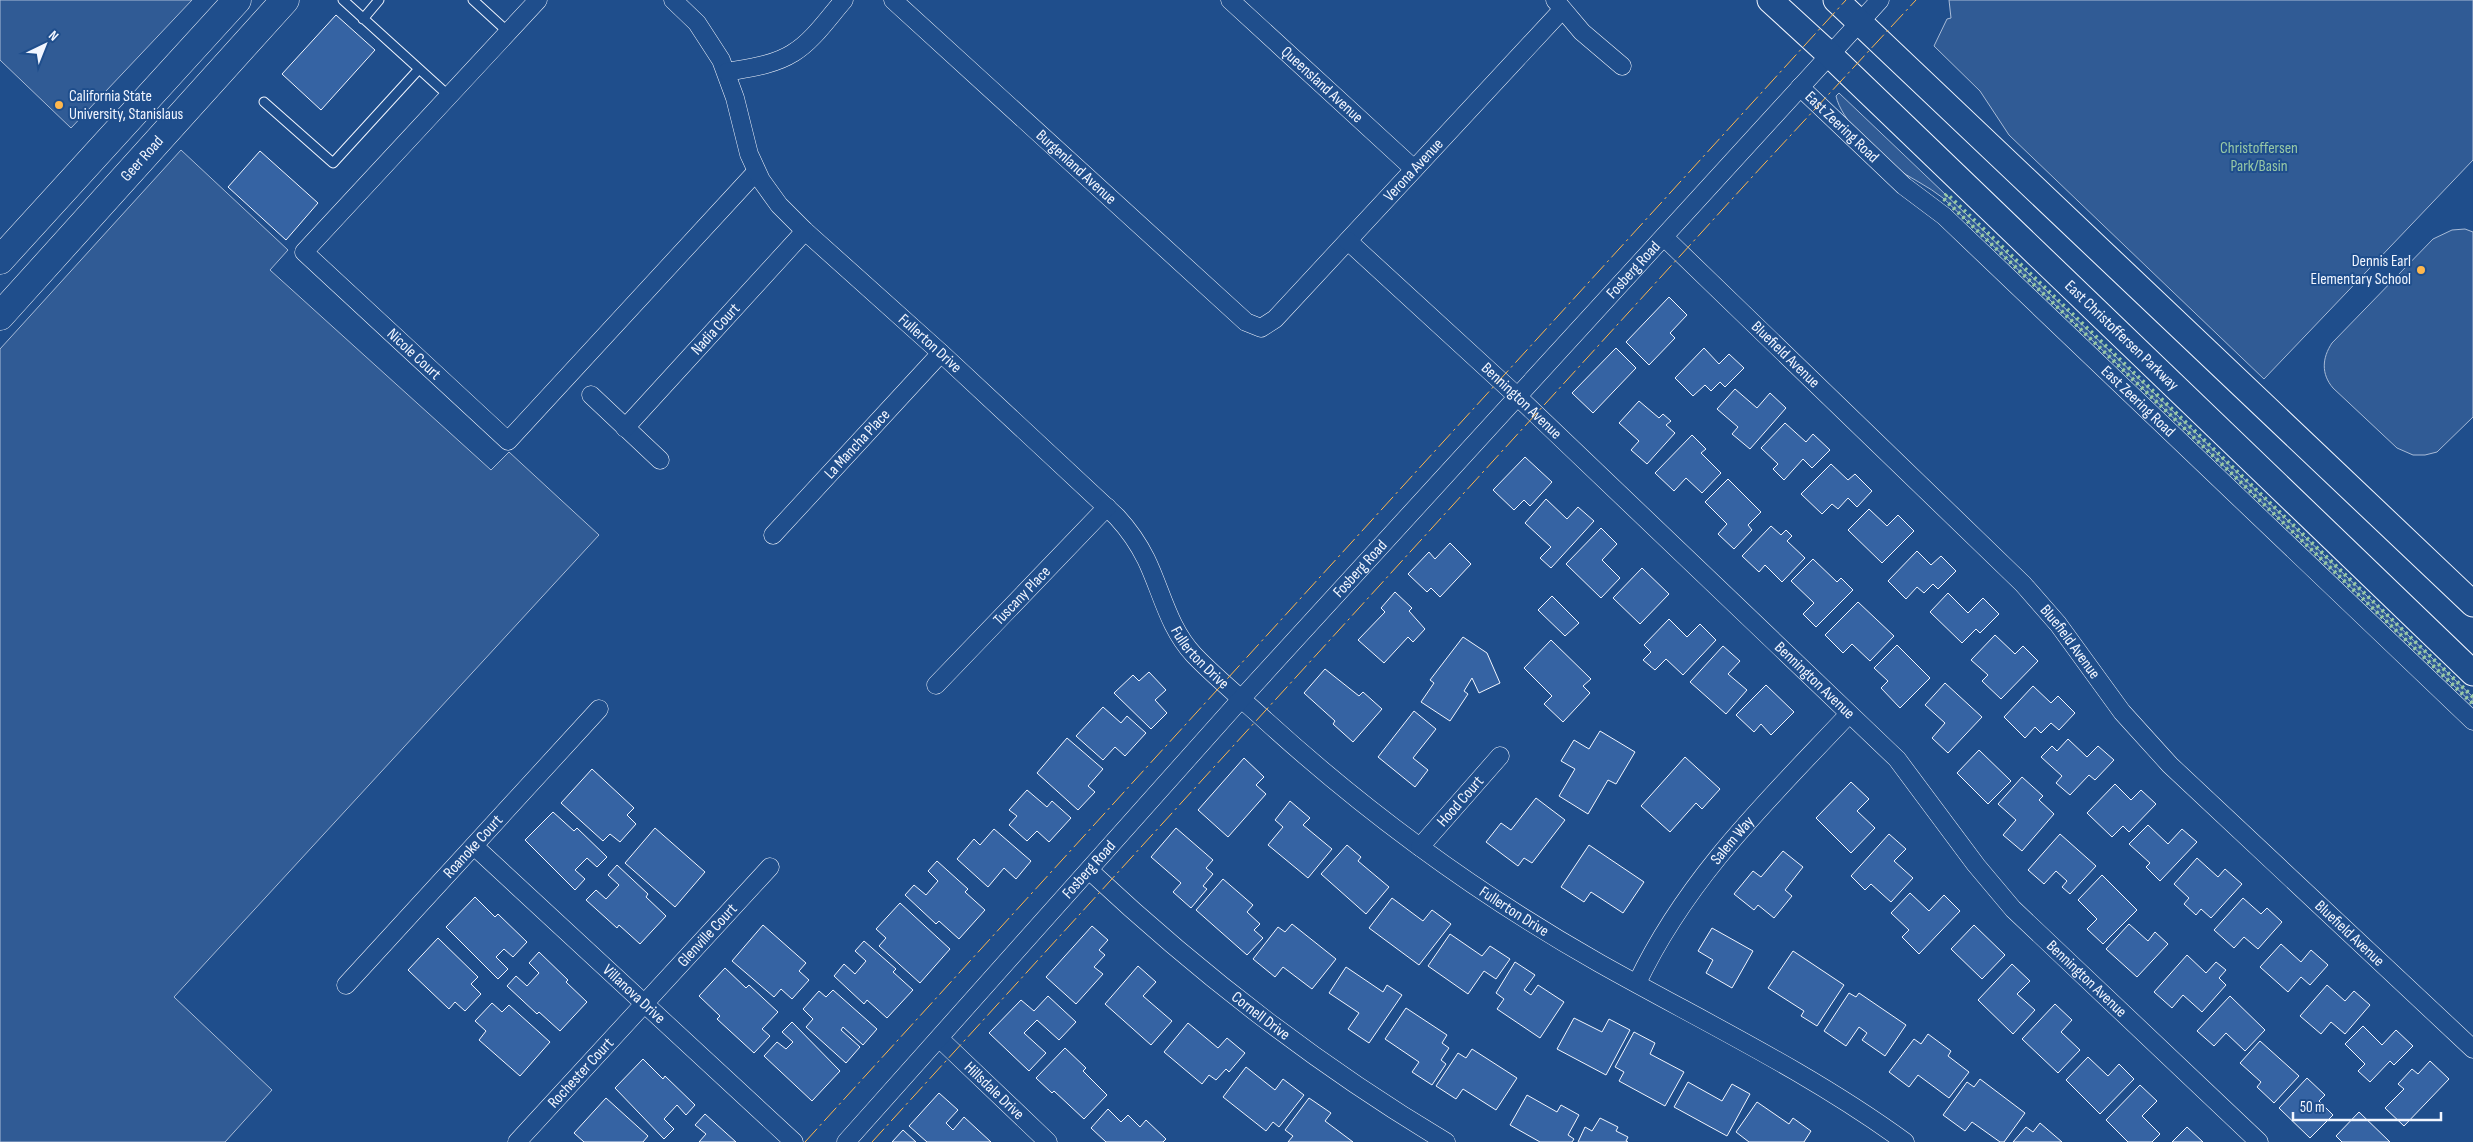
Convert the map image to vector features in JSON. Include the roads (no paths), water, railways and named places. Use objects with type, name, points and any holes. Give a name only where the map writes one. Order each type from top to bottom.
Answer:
[{"type":"main road","points":[[0,260],[237,0]]},
{"type":"main road","name":"Geer Road","points":[[0,316],[285,0]]},
{"type":"street","name":"Nicole Court","points":[[538,0],[304,252],[508,440],[756,172]]},
{"type":"street","name":"Fullerton Drive","points":[[673,0],[708,38],[727,72],[736,98],[746,146],[756,172],[772,197],[805,232],[1107,507],[1125,527],[1142,553],[1169,618],[1180,638],[1196,657],[1241,699],[1335,782],[1420,847],[1535,924],[1821,1086],[1905,1142]]},
{"type":"street","points":[[727,72],[765,65],[794,53],[807,42],[844,0]]},
{"type":"street","name":"Burgenland Avenue","points":[[893,0],[1246,322],[1261,328]]},
{"type":"street","name":"Queensland Avenue","points":[[1230,0],[1414,169]]},
{"type":"street","name":"East Christoffersen Parkway","points":[[1770,0],[1830,55],[2473,672]]},
{"type":"street","points":[[1836,0],[2473,604]]},
{"type":"street","name":"Fosberg Road","points":[[846,1142],[1090,871],[1241,699],[1880,0]]},
{"type":"street","points":[[1558,5],[1582,32],[1622,66]]},
{"type":"street","name":"Verona Avenue","points":[[1261,328],[1275,320],[1348,241],[1558,5]]},
{"type":"street","name":"East Zeering Road","points":[[1800,87],[1912,193],[1944,216],[2473,721]]},
{"type":"street","name":"Nadia Court","points":[[625,428],[805,232]]},
{"type":"street","name":"Bluefield Avenue","points":[[1664,237],[2023,584],[2064,631],[2122,712],[2170,765],[2473,1049]]},
{"type":"street","name":"Bennington Avenue","points":[[1348,241],[1517,396],[1897,759],[1976,865],[2013,909],[2259,1142]]},
{"type":"street","name":"La Mancha Place","points":[[773,535],[940,353]]},
{"type":"street","points":[[590,395],[660,460]]},
{"type":"street","name":"Tuscany Place","points":[[936,685],[1107,507]]},
{"type":"street","name":"Roanoke Court","points":[[346,985],[599,709]]},
{"type":"street","name":"Salem Way","points":[[1637,983],[1668,928],[1715,859],[1735,835],[1849,714]]},
{"type":"street","name":"Hood Court","points":[[1420,847],[1500,756]]},
{"type":"street","name":"Villanova Drive","points":[[474,846],[794,1142]]},
{"type":"street","name":"Glenville Court","points":[[644,1004],[770,867]]},
{"type":"street","name":"Cornell Drive","points":[[1090,871],[1208,976],[1263,1019],[1329,1066],[1446,1142]]},
{"type":"street","name":"Rochester Court","points":[[517,1142],[644,1004]]},
{"type":"street","name":"Hillsdale Drive","points":[[940,1039],[1048,1142]]},
{"type":"lane","points":[[343,0],[449,96]]},
{"type":"lane","points":[[363,19],[380,0]]},
{"type":"lane","points":[[473,0],[508,32]]},
{"type":"lane","points":[[264,102],[332,164],[419,69]]},
{"type":"place","name":"California State University, Stanislaus","points":[[59,105]]},
{"type":"place","name":"Dennis Earl Elementary School","points":[[2421,270]]},
{"type":"park label","name":"Christoffersen Park/Basin","points":[[2259,157]]}]
